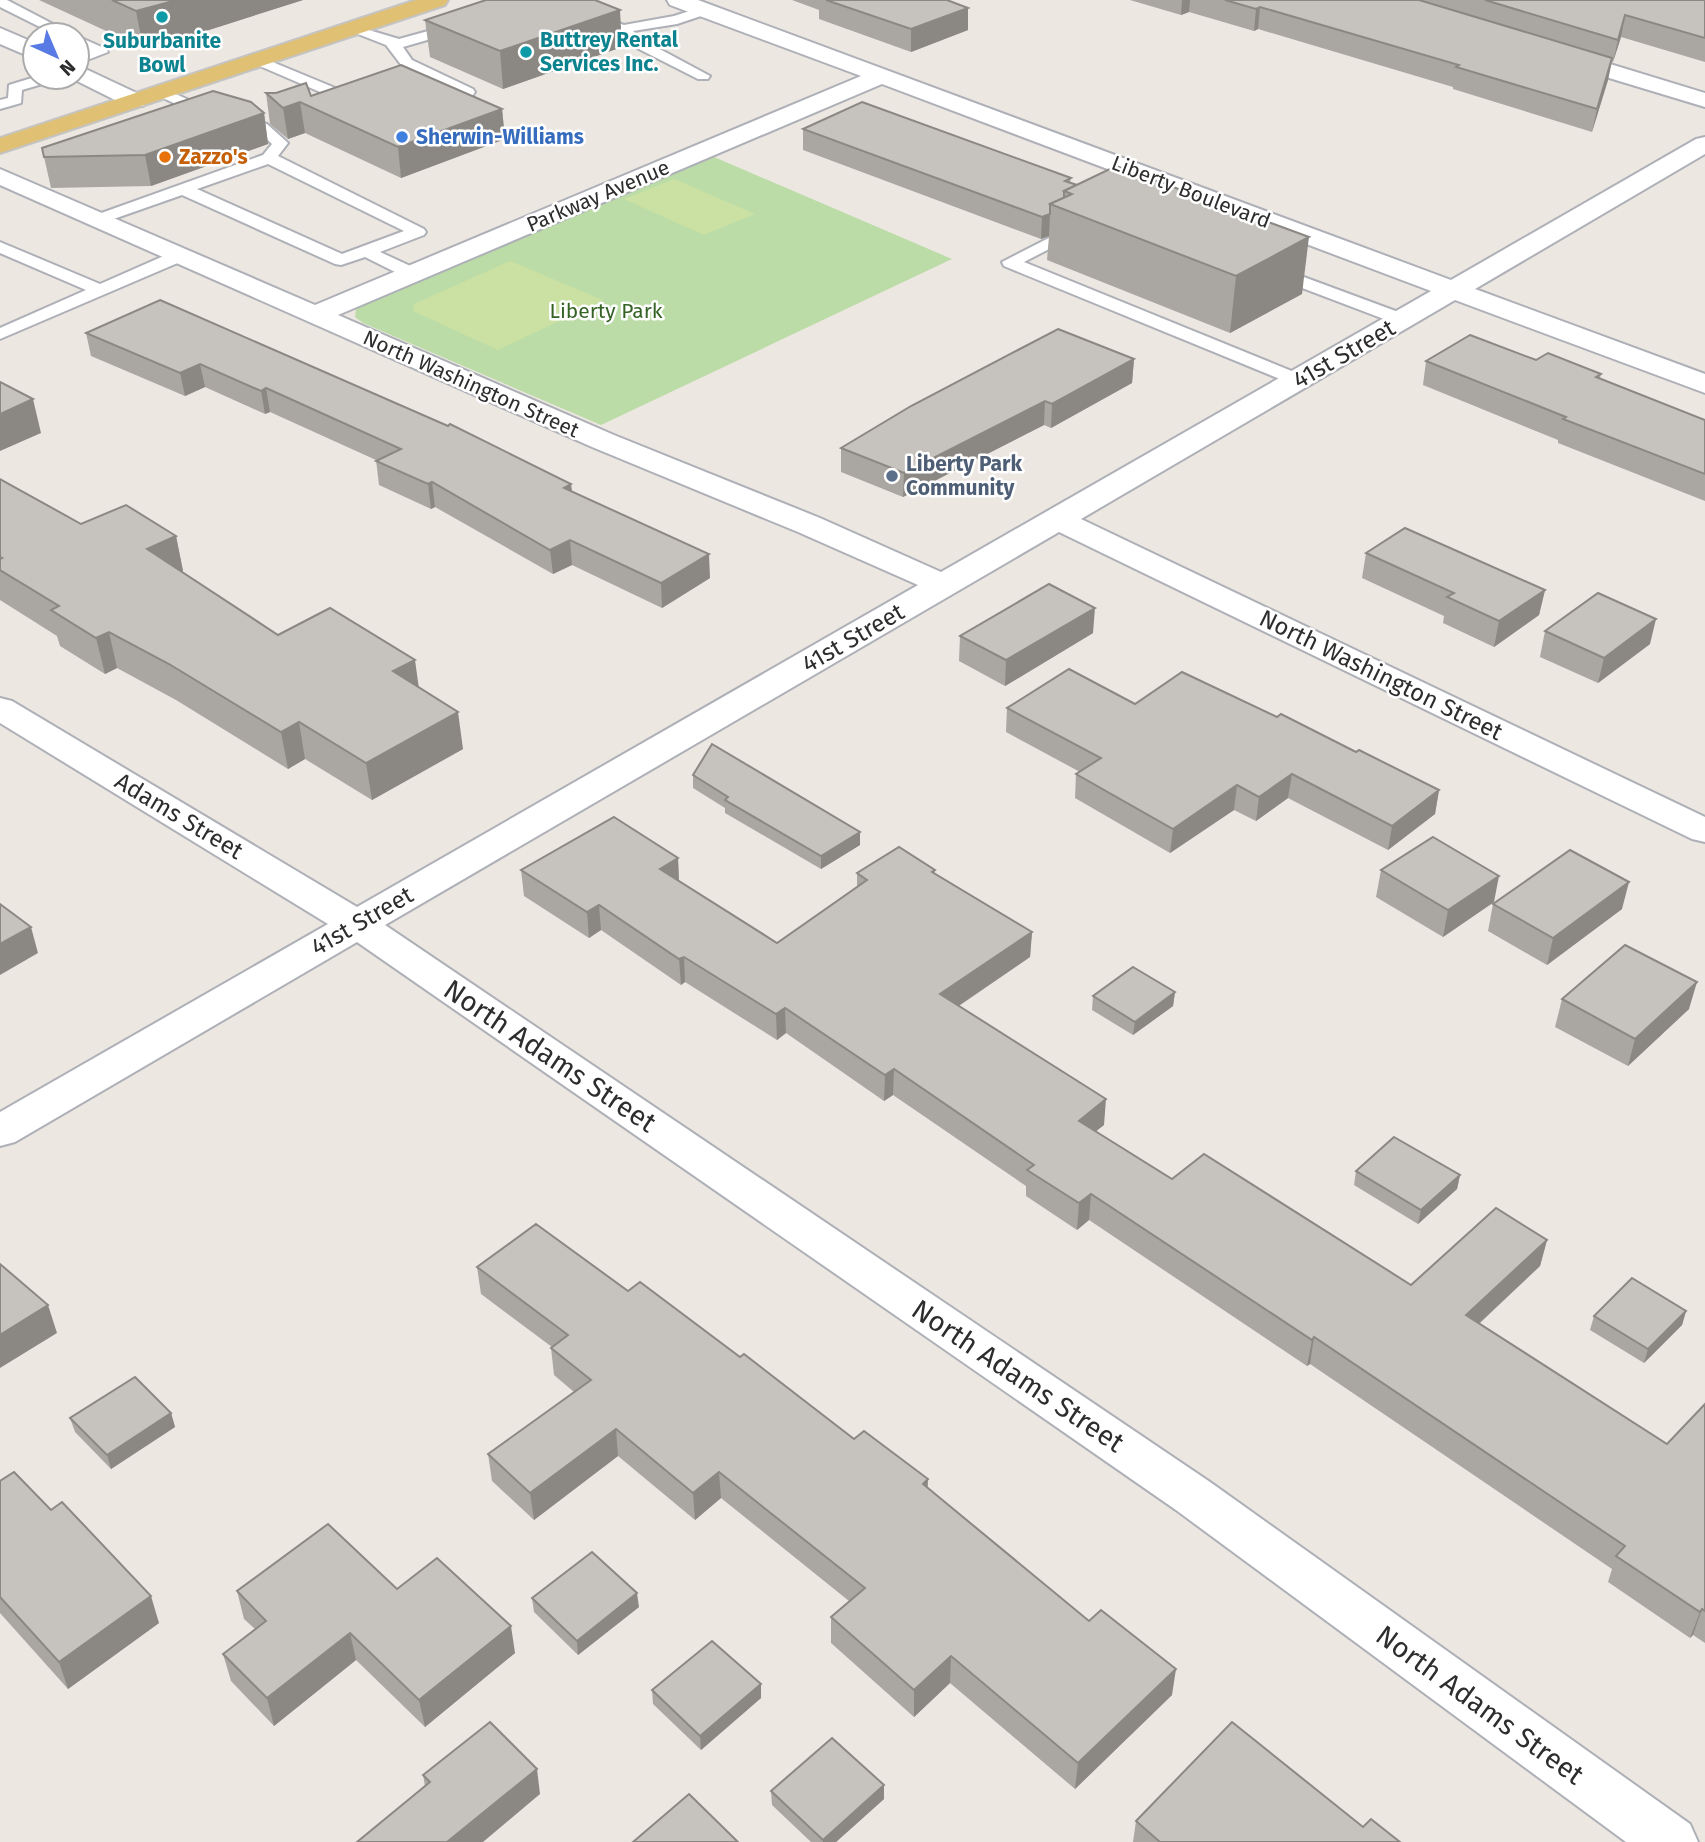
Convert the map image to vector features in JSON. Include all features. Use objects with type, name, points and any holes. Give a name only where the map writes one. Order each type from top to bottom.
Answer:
[{"type":"main road","points":[[0,146],[437,0]]},
{"type":"street","name":"Liberty Boulevard","points":[[678,0],[1705,384]]},
{"type":"street","points":[[0,35],[21,45]]},
{"type":"street","points":[[1535,48],[1705,100]]},
{"type":"street","name":"Parkway Avenue","points":[[314,315],[881,76]]},
{"type":"street","points":[[91,79],[135,101]]},
{"type":"street","name":"41st Street","points":[[0,1130],[1705,144]]},
{"type":"street","name":"North Washington Street","points":[[0,176],[603,441],[809,525],[944,585]]},
{"type":"street","name":"North Washington Street","points":[[1057,519],[1705,831]]},
{"type":"street","name":"Adams Street","points":[[0,708],[357,924]]},
{"type":"street","name":"North Adams Street","points":[[357,924],[1193,1496],[1670,1842]]},
{"type":"lane","points":[[540,0],[623,29],[636,42],[703,76]]},
{"type":"lane","points":[[0,2],[39,21]]},
{"type":"lane","points":[[623,29],[677,20],[705,10]]},
{"type":"lane","points":[[352,29],[393,44],[414,42],[476,20]]},
{"type":"lane","points":[[393,44],[407,63],[468,92]]},
{"type":"lane","points":[[91,47],[101,52],[91,55]]},
{"type":"lane","points":[[258,60],[340,96],[314,104]]},
{"type":"lane","points":[[0,105],[16,100],[7,85]]},
{"type":"lane","points":[[99,219],[269,158],[279,143],[262,127],[193,107],[162,92]]},
{"type":"lane","points":[[183,189],[341,260],[418,232],[269,158]]},
{"type":"lane","points":[[1091,222],[1010,262],[1298,380]]},
{"type":"lane","points":[[0,247],[100,290]]},
{"type":"lane","points":[[365,251],[413,274]]},
{"type":"lane","points":[[0,334],[181,256]]},
{"type":"lane","points":[[1252,263],[1403,320]]},
{"type":"green space","name":"Liberty Park","points":[[714,157],[952,259],[601,425],[363,323],[355,317],[356,309],[369,300]]},
{"type":"green space","points":[[674,179],[755,214],[704,235],[624,199]]},
{"type":"green space","points":[[510,261],[603,300],[498,350],[413,311],[414,304]]},
{"type":"building","points":[[112,0],[177,0],[136,11]]},
{"type":"building","points":[[486,0],[595,0],[620,10],[500,51],[425,20]]},
{"type":"building","points":[[826,0],[947,0],[968,8],[911,29]]},
{"type":"building","points":[[1225,0],[1419,0],[1612,58],[1597,109],[1456,67],[1459,65],[1260,7],[1256,9]]},
{"type":"building","points":[[1485,0],[1705,0],[1705,38],[1625,15],[1618,40]]},
{"type":"building","points":[[401,65],[502,109],[398,147],[300,102],[283,108],[266,93],[276,93],[306,83],[311,96]]},
{"type":"building","points":[[213,91],[251,102],[264,113],[145,155],[44,157],[42,148]]},
{"type":"building","points":[[862,102],[1071,178],[1065,181],[1077,185],[1064,191],[1064,198],[1050,204],[1050,214],[1042,217],[803,129]]},
{"type":"building","points":[[1116,166],[1309,237],[1236,276],[1050,204],[1072,194],[1064,191]]},
{"type":"building","points":[[160,300],[448,426],[450,424],[571,484],[564,488],[709,554],[661,583],[570,540],[550,550],[432,482],[428,484],[376,461],[401,449],[266,388],[261,391],[200,364],[180,373],[86,333]]},
{"type":"building","points":[[1058,329],[1134,359],[1052,404],[1045,401],[904,473],[841,448],[911,406]]},
{"type":"building","points":[[1470,335],[1536,360],[1548,353],[1601,374],[1596,377],[1705,420],[1705,474],[1563,419],[1566,417],[1426,361]]},
{"type":"building","points":[[0,382],[33,399],[0,414]]},
{"type":"building","points":[[0,479],[81,524],[126,505],[176,536],[147,549],[278,635],[330,608],[415,660],[393,671],[458,712],[366,763],[299,722],[281,732],[169,664],[109,632],[96,638],[51,610],[59,606],[0,570]]},
{"type":"building","points":[[1405,528],[1545,590],[1499,621],[1447,597],[1454,593],[1366,553]]},
{"type":"building","points":[[1049,584],[1095,608],[1006,660],[960,636]]},
{"type":"building","points":[[1598,593],[1656,619],[1604,658],[1545,631]]},
{"type":"building","points":[[1069,669],[1135,704],[1182,672],[1277,717],[1281,714],[1439,790],[1392,826],[1292,774],[1259,797],[1237,785],[1173,829],[1076,774],[1101,758],[1007,708]]},
{"type":"building","points":[[712,744],[860,832],[821,856],[725,800],[728,797],[693,775]]},
{"type":"building","points":[[614,817],[678,858],[660,869],[777,943],[867,880],[857,873],[899,847],[935,870],[932,872],[1032,932],[940,994],[1106,1099],[1079,1121],[1172,1179],[1204,1154],[1411,1285],[1496,1208],[1547,1240],[1466,1315],[1667,1444],[1705,1404],[1705,1611],[1702,1609],[1700,1612],[1616,1556],[1625,1546],[1314,1337],[1312,1340],[1091,1194],[1079,1203],[1027,1170],[1034,1165],[894,1069],[885,1075],[785,1008],[776,1014],[684,957],[679,959],[599,905],[587,912],[521,870]]},
{"type":"building","points":[[1433,837],[1499,876],[1448,910],[1381,870]]},
{"type":"building","points":[[1570,850],[1629,882],[1553,938],[1493,904]]},
{"type":"building","points":[[0,904],[31,927],[0,944]]},
{"type":"building","points":[[1625,945],[1697,982],[1635,1039],[1562,999]]},
{"type":"building","points":[[1133,967],[1175,992],[1135,1022],[1093,996]]},
{"type":"building","points":[[1394,1137],[1460,1175],[1421,1210],[1356,1171]]},
{"type":"building","points":[[536,1224],[628,1291],[640,1282],[740,1357],[744,1354],[854,1439],[864,1431],[928,1479],[923,1484],[1089,1621],[1101,1610],[1176,1669],[1078,1763],[951,1656],[914,1690],[831,1617],[865,1588],[719,1472],[693,1493],[616,1429],[530,1493],[488,1454],[591,1380],[551,1348],[568,1335],[477,1267]]},
{"type":"building","points":[[0,1264],[48,1305],[0,1335]]},
{"type":"building","points":[[1632,1278],[1686,1311],[1648,1349],[1594,1316]]},
{"type":"building","points":[[135,1377],[171,1413],[107,1455],[70,1418]]},
{"type":"building","points":[[14,1472],[51,1510],[62,1502],[151,1596],[59,1662],[0,1597],[0,1481]]},
{"type":"building","points":[[328,1524],[397,1589],[437,1558],[511,1626],[419,1700],[350,1633],[267,1698],[223,1654],[266,1621],[237,1591]]},
{"type":"building","points":[[592,1552],[637,1593],[577,1641],[532,1598]]},
{"type":"building","points":[[712,1641],[761,1684],[700,1736],[652,1690]]},
{"type":"building","points":[[490,1722],[537,1769],[447,1842],[357,1842],[430,1782],[423,1775]]},
{"type":"building","points":[[1232,1722],[1363,1827],[1371,1819],[1400,1842],[1160,1842],[1136,1821]]},
{"type":"building","points":[[832,1738],[884,1785],[823,1840],[771,1791]]},
{"type":"building","points":[[689,1794],[738,1842],[633,1842]]},
{"type":"place","name":"Suburbanite Bowl","points":[[162,17]]},
{"type":"place","name":"Buttrey Rental Services Inc.","points":[[526,52]]},
{"type":"place","name":"Sherwin-Williams","points":[[402,137]]},
{"type":"place","name":"Zazzo's","points":[[165,157]]},
{"type":"place","name":"Liberty Park Community","points":[[892,476]]}]
